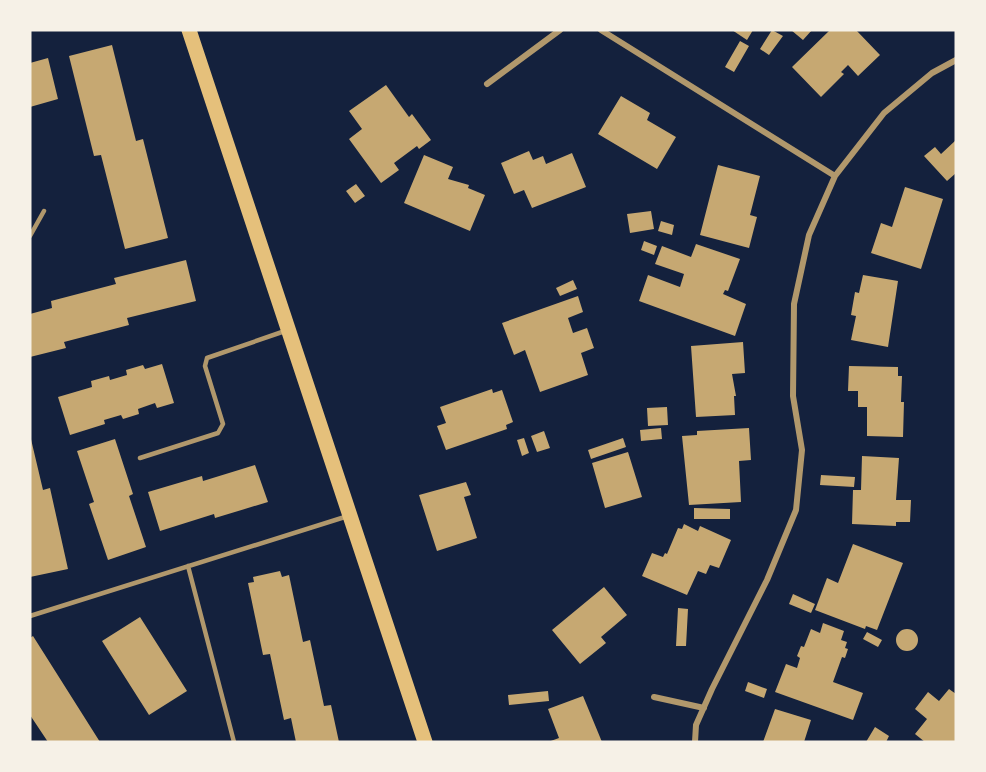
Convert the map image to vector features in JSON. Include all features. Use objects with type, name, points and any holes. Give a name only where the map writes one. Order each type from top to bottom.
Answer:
[{"type":"main road","points":[[189,30],[425,742]]},
{"type":"street","points":[[488,84],[560,30]]},
{"type":"street","points":[[601,30],[835,176]]},
{"type":"street","points":[[695,742],[696,725],[767,579],[796,510],[802,450],[793,396],[795,304],[809,235],[835,176],[884,113],[932,73],[956,60]]},
{"type":"street","points":[[654,698],[704,708]]},
{"type":"lane","points":[[30,236],[44,211]]},
{"type":"lane","points":[[140,458],[218,433],[223,424],[205,366],[207,358],[289,330]]},
{"type":"lane","points":[[30,616],[350,516]]},
{"type":"lane","points":[[188,567],[234,742]]},
{"type":"building","points":[[732,30],[753,30],[747,40]]},
{"type":"building","points":[[772,30],[783,36],[769,55],[760,49]]},
{"type":"building","points":[[791,30],[812,30],[803,40]]},
{"type":"building","points":[[830,30],[856,30],[880,55],[858,76],[848,65],[841,72],[844,74],[821,97],[792,67]]},
{"type":"building","points":[[740,41],[749,46],[734,72],[725,67]]},
{"type":"building","points":[[112,45],[136,141],[143,139],[168,238],[125,249],[101,155],[94,156],[69,56]]},
{"type":"building","points":[[48,58],[58,99],[30,107],[30,63]]},
{"type":"building","points":[[386,85],[409,117],[412,114],[431,140],[419,149],[417,146],[394,163],[399,170],[381,183],[349,139],[362,129],[349,111]]},
{"type":"building","points":[[621,96],[650,113],[647,120],[676,137],[657,169],[598,134]]},
{"type":"building","points":[[956,140],[956,173],[947,181],[924,156],[935,147],[941,154]]},
{"type":"building","points":[[529,151],[533,160],[543,156],[546,164],[572,153],[586,187],[532,208],[524,190],[514,194],[501,163]]},
{"type":"building","points":[[424,155],[453,167],[448,179],[469,185],[468,188],[485,195],[470,231],[404,203]]},
{"type":"building","points":[[718,165],[760,176],[750,215],[757,217],[749,248],[700,235]]},
{"type":"building","points":[[356,184],[365,196],[355,203],[346,191]]},
{"type":"building","points":[[905,187],[943,199],[921,269],[871,253],[881,223],[892,227]]},
{"type":"building","points":[[651,211],[654,229],[630,233],[627,214]]},
{"type":"building","points":[[661,221],[674,225],[672,235],[658,231]]},
{"type":"building","points":[[644,241],[657,246],[654,255],[641,250]]},
{"type":"building","points":[[696,244],[740,259],[728,291],[725,290],[723,294],[746,304],[735,336],[639,301],[648,275],[680,287],[684,274],[655,264],[662,246],[691,257]]},
{"type":"building","points":[[186,260],[196,301],[127,318],[129,325],[64,342],[66,348],[30,357],[30,314],[52,308],[51,301],[116,284],[114,278]]},
{"type":"building","points":[[863,275],[898,281],[888,347],[851,340],[856,316],[851,315],[855,292],[859,293]]},
{"type":"building","points":[[573,280],[577,289],[560,296],[556,288]]},
{"type":"building","points":[[578,296],[583,312],[568,318],[573,333],[587,328],[594,348],[581,353],[588,375],[540,392],[525,350],[514,355],[502,323]]},
{"type":"building","points":[[743,342],[745,373],[732,374],[736,396],[734,396],[735,415],[696,417],[691,346]]},
{"type":"building","points":[[162,364],[174,403],[157,408],[155,403],[138,409],[139,414],[123,419],[121,415],[104,420],[105,424],[70,435],[58,397],[92,387],[91,381],[109,376],[110,380],[127,375],[126,370],[143,365],[145,369]]},
{"type":"building","points":[[849,366],[898,367],[898,376],[902,376],[901,402],[904,402],[903,437],[867,436],[867,407],[858,407],[858,391],[848,391]]},
{"type":"building","points":[[492,389],[493,393],[502,390],[513,422],[506,425],[507,429],[446,450],[437,426],[446,423],[440,407]]},
{"type":"building","points":[[667,407],[668,425],[648,426],[647,408]]},
{"type":"building","points":[[661,428],[662,439],[641,441],[640,430]]},
{"type":"building","points":[[749,428],[751,460],[739,461],[741,502],[689,505],[682,436],[697,435],[697,431]]},
{"type":"building","points":[[544,431],[550,448],[537,452],[531,436]]},
{"type":"building","points":[[30,435],[43,490],[50,488],[68,569],[30,577]]},
{"type":"building","points":[[524,438],[529,453],[522,456],[517,440]]},
{"type":"building","points":[[623,438],[626,447],[591,459],[588,450]]},
{"type":"building","points":[[115,439],[133,494],[129,496],[146,547],[108,560],[89,504],[94,502],[77,451]]},
{"type":"building","points":[[628,452],[642,497],[605,508],[592,463]]},
{"type":"building","points":[[862,456],[899,458],[896,500],[911,500],[910,522],[896,522],[896,526],[852,524],[853,490],[861,490]]},
{"type":"building","points":[[255,465],[268,502],[215,518],[214,514],[160,531],[148,492],[202,476],[203,481]]},
{"type":"building","points":[[821,475],[855,477],[854,487],[820,485]]},
{"type":"building","points":[[466,482],[471,495],[464,497],[477,538],[437,551],[419,495]]},
{"type":"building","points":[[694,508],[730,509],[730,519],[694,519]]},
{"type":"building","points":[[684,524],[698,531],[700,526],[731,540],[719,568],[710,565],[706,574],[698,571],[687,595],[642,576],[652,553],[663,557],[665,553],[667,554],[678,528],[682,529]]},
{"type":"building","points":[[853,544],[903,563],[877,630],[866,626],[865,629],[815,610],[827,578],[838,583]]},
{"type":"building","points":[[280,571],[282,577],[289,575],[303,642],[310,640],[324,706],[331,705],[339,742],[296,742],[291,718],[284,720],[270,654],[263,655],[248,583],[254,582],[253,577]]},
{"type":"building","points":[[604,587],[627,615],[601,637],[606,643],[580,664],[552,630]]},
{"type":"building","points":[[793,594],[815,604],[811,613],[789,604]]},
{"type":"building","points":[[678,608],[688,609],[686,646],[676,646]]},
{"type":"building","points":[[140,617],[187,691],[149,715],[102,641]]},
{"type":"building","points":[[823,623],[844,631],[841,640],[847,642],[845,648],[848,649],[845,658],[842,657],[833,682],[863,693],[853,720],[775,692],[786,664],[797,668],[800,658],[797,656],[801,646],[804,647],[811,629],[820,633]]},
{"type":"building","points":[[903,629],[911,629],[918,636],[918,644],[911,651],[903,651],[896,644],[896,636]]},
{"type":"building","points":[[867,632],[882,640],[878,647],[863,639]]},
{"type":"building","points":[[33,636],[100,742],[48,742],[30,715],[30,638]]},
{"type":"building","points":[[748,682],[767,689],[764,698],[745,691]]},
{"type":"building","points":[[949,689],[956,694],[956,742],[925,742],[915,734],[927,719],[915,709],[928,692],[939,701]]},
{"type":"building","points":[[548,691],[549,701],[509,705],[508,695]]},
{"type":"building","points":[[583,696],[602,742],[548,742],[559,738],[548,709]]},
{"type":"building","points":[[775,709],[811,720],[804,742],[763,742]]},
{"type":"building","points":[[875,727],[889,736],[886,742],[866,742]]}]
